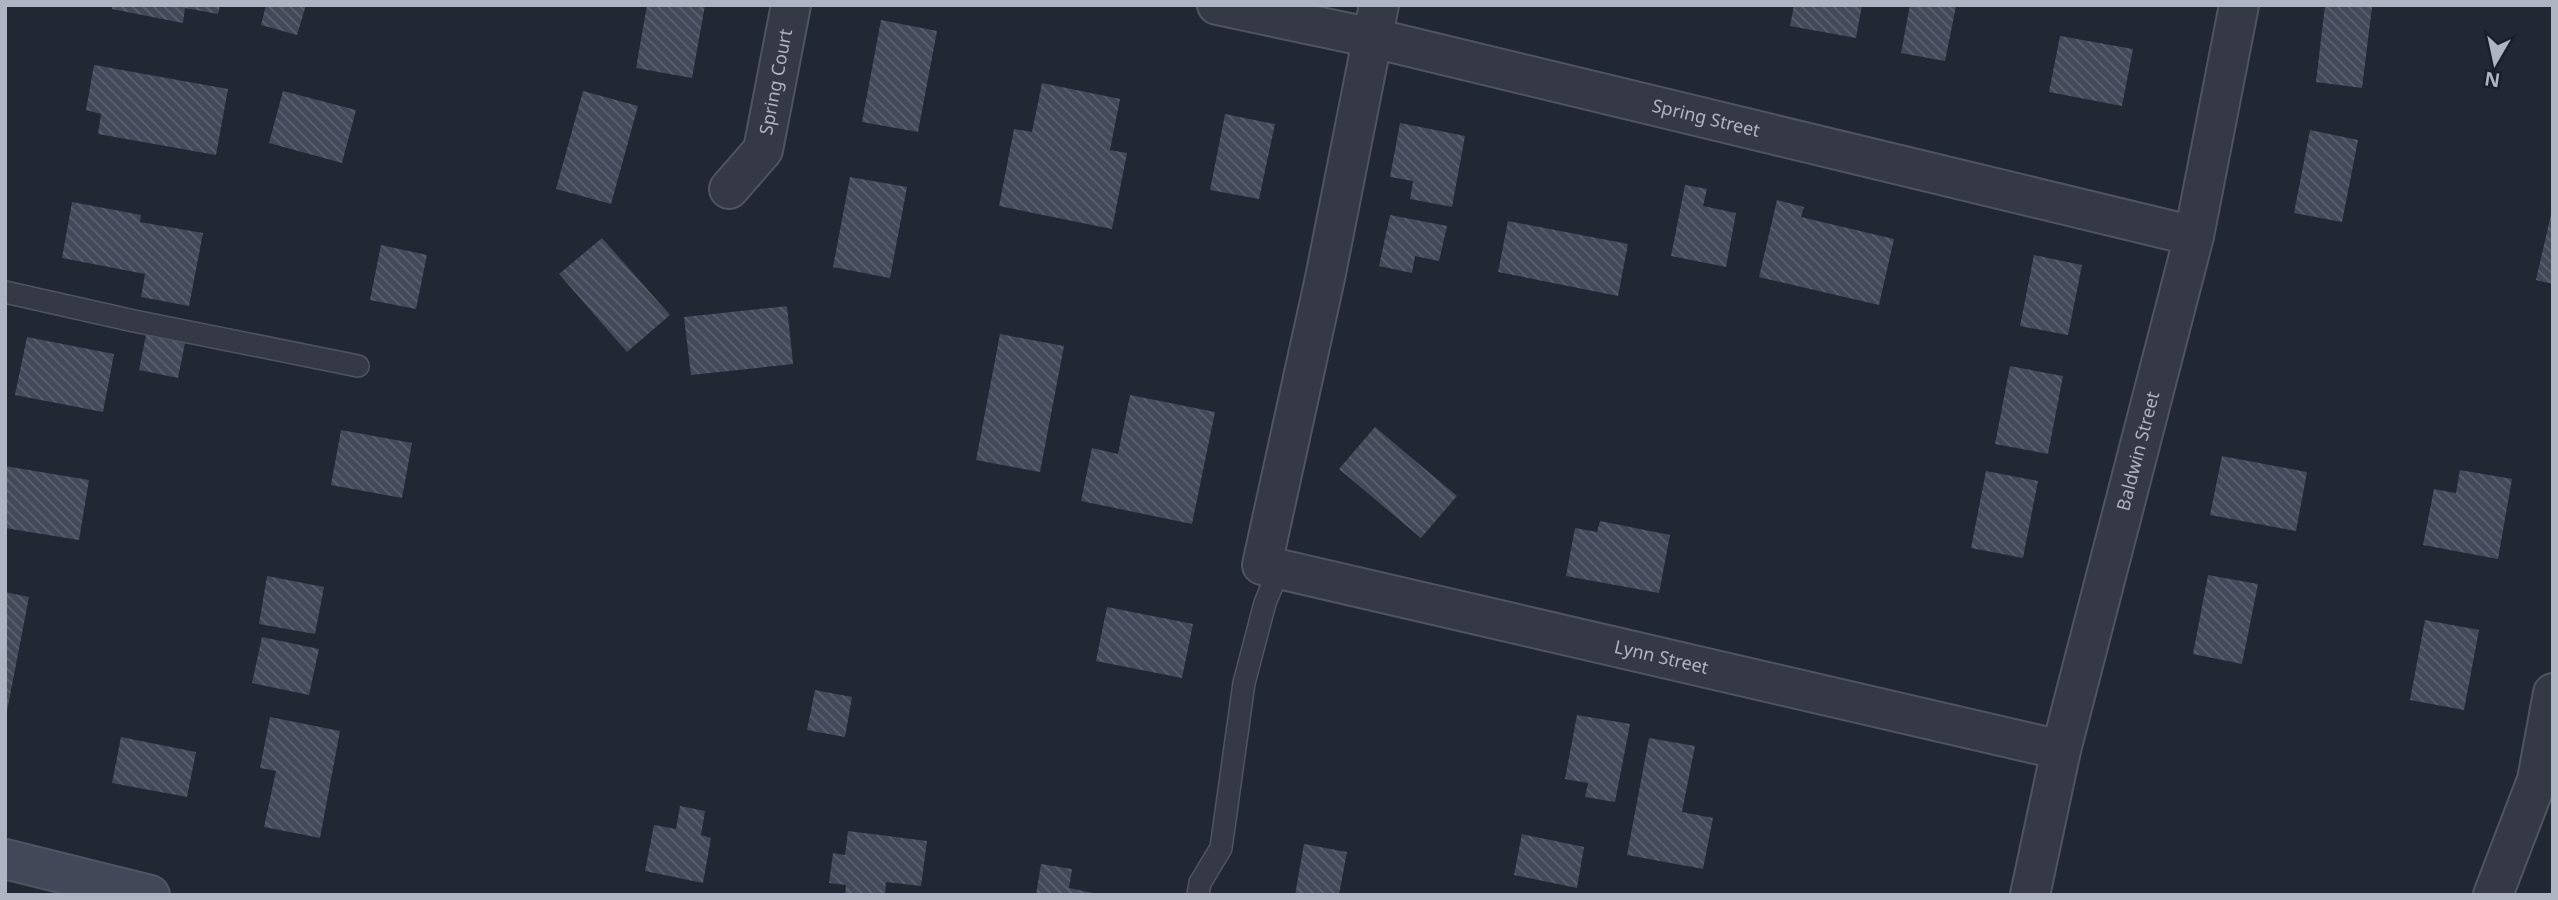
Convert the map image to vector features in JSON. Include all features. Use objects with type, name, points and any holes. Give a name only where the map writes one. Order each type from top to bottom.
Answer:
[{"type":"main road","points":[[5,859],[150,895]]},
{"type":"street","name":"Spring Court","points":[[729,189],[763,150],[790,5]]},
{"type":"street","name":"Spring Street","points":[[1217,5],[1376,22],[2194,236]]},
{"type":"street","name":"Baldwin Street","points":[[2030,895],[2061,750],[2194,236],[2239,5]]},
{"type":"street","points":[[1270,567],[1376,22]]},
{"type":"street","name":"Lynn Street","points":[[1270,567],[2061,750]]},
{"type":"street","points":[[2493,895],[2545,792],[2553,693]]},
{"type":"lane","points":[[5,292],[147,324],[358,366]]},
{"type":"lane","points":[[1198,895],[1200,883],[1221,848],[1244,683],[1265,603],[1270,567]]},
{"type":"building","points":[[112,5],[220,5],[218,14],[185,8],[183,23],[112,9]]},
{"type":"building","points":[[266,5],[306,5],[297,35],[261,25]]},
{"type":"building","points":[[647,5],[705,5],[692,78],[636,68]]},
{"type":"building","points":[[1794,5],[1862,5],[1856,38],[1790,26]]},
{"type":"building","points":[[1910,5],[1956,6],[1945,61],[1901,53]]},
{"type":"building","points":[[2325,5],[2372,7],[2362,88],[2316,82]]},
{"type":"building","points":[[881,20],[937,31],[918,132],[862,122]]},
{"type":"building","points":[[2060,36],[2133,49],[2122,106],[2049,92]]},
{"type":"building","points":[[94,65],[228,89],[216,155],[98,134],[101,114],[86,110]]},
{"type":"building","points":[[1042,83],[1120,99],[1110,150],[1127,153],[1112,229],[999,206],[1014,129],[1032,132]]},
{"type":"building","points":[[283,91],[356,110],[342,163],[269,143]]},
{"type":"building","points":[[583,91],[638,106],[611,204],[556,189]]},
{"type":"building","points":[[1225,114],[1275,124],[1259,199],[1210,190]]},
{"type":"building","points":[[1400,123],[1465,136],[1452,207],[1410,199],[1413,181],[1390,177]]},
{"type":"building","points":[[2310,130],[2358,140],[2342,222],[2294,213]]},
{"type":"building","points":[[850,177],[907,187],[890,278],[833,267]]},
{"type":"building","points":[[1685,185],[1707,189],[1703,206],[1736,213],[1726,267],[1671,256]]},
{"type":"building","points":[[1777,200],[1804,207],[1801,217],[1894,239],[1879,305],[1759,277]]},
{"type":"building","points":[[72,202],[141,215],[140,222],[203,233],[189,306],[141,297],[145,274],[62,258]]},
{"type":"building","points":[[2553,210],[2553,284],[2536,280]]},
{"type":"building","points":[[1390,215],[1447,226],[1439,261],[1415,256],[1412,273],[1379,266]]},
{"type":"building","points":[[1508,221],[1628,244],[1618,296],[1498,272]]},
{"type":"building","points":[[602,238],[670,315],[627,352],[559,274]]},
{"type":"building","points":[[381,245],[427,255],[416,309],[370,300]]},
{"type":"building","points":[[2034,255],[2082,265],[2068,335],[2020,326]]},
{"type":"building","points":[[787,306],[793,364],[691,375],[684,317]]},
{"type":"building","points":[[1000,334],[1064,346],[1040,472],[976,460]]},
{"type":"building","points":[[146,335],[185,343],[178,378],[139,370]]},
{"type":"building","points":[[27,337],[114,354],[103,412],[15,395]]},
{"type":"building","points":[[2010,366],[2063,376],[2048,454],[1995,444]]},
{"type":"building","points":[[1130,395],[1215,412],[1192,524],[1081,501],[1092,448],[1118,454]]},
{"type":"building","points":[[1375,427],[1457,496],[1421,538],[1339,469]]},
{"type":"building","points":[[341,430],[412,443],[402,498],[331,485]]},
{"type":"building","points":[[2222,456],[2307,472],[2296,531],[2210,515]]},
{"type":"building","points":[[5,466],[89,480],[79,540],[5,528]]},
{"type":"building","points":[[2460,470],[2512,479],[2498,559],[2423,545],[2434,489],[2456,493]]},
{"type":"building","points":[[1986,471],[2038,481],[2023,558],[1971,548]]},
{"type":"building","points":[[1600,521],[1670,535],[1659,593],[1566,576],[1575,528],[1597,532]]},
{"type":"building","points":[[2208,575],[2258,584],[2242,664],[2193,654]]},
{"type":"building","points":[[267,576],[324,587],[315,634],[259,624]]},
{"type":"building","points":[[5,592],[29,597],[7,711],[5,711]]},
{"type":"building","points":[[1107,607],[1193,624],[1182,678],[1096,661]]},
{"type":"building","points":[[2425,620],[2479,630],[2464,710],[2410,700]]},
{"type":"building","points":[[262,637],[319,649],[309,695],[252,683]]},
{"type":"building","points":[[815,690],[852,697],[845,737],[807,730]]},
{"type":"building","points":[[1577,715],[1630,724],[1615,802],[1585,797],[1588,783],[1565,779]]},
{"type":"building","points":[[270,717],[340,731],[320,838],[264,827],[276,771],[260,768]]},
{"type":"building","points":[[121,737],[196,752],[187,797],[112,783]]},
{"type":"building","points":[[1649,738],[1695,746],[1682,812],[1713,818],[1703,869],[1627,855]]},
{"type":"building","points":[[680,806],[705,811],[701,835],[711,838],[703,883],[645,871],[654,825],[676,829]]},
{"type":"building","points":[[848,831],[927,841],[921,886],[886,882],[885,895],[845,895],[846,885],[829,883],[833,853],[845,855]]},
{"type":"building","points":[[1522,834],[1584,847],[1577,888],[1514,875]]},
{"type":"building","points":[[1304,844],[1347,852],[1339,895],[1295,895]]},
{"type":"building","points":[[1041,864],[1072,869],[1069,888],[1102,895],[1036,895]]}]
